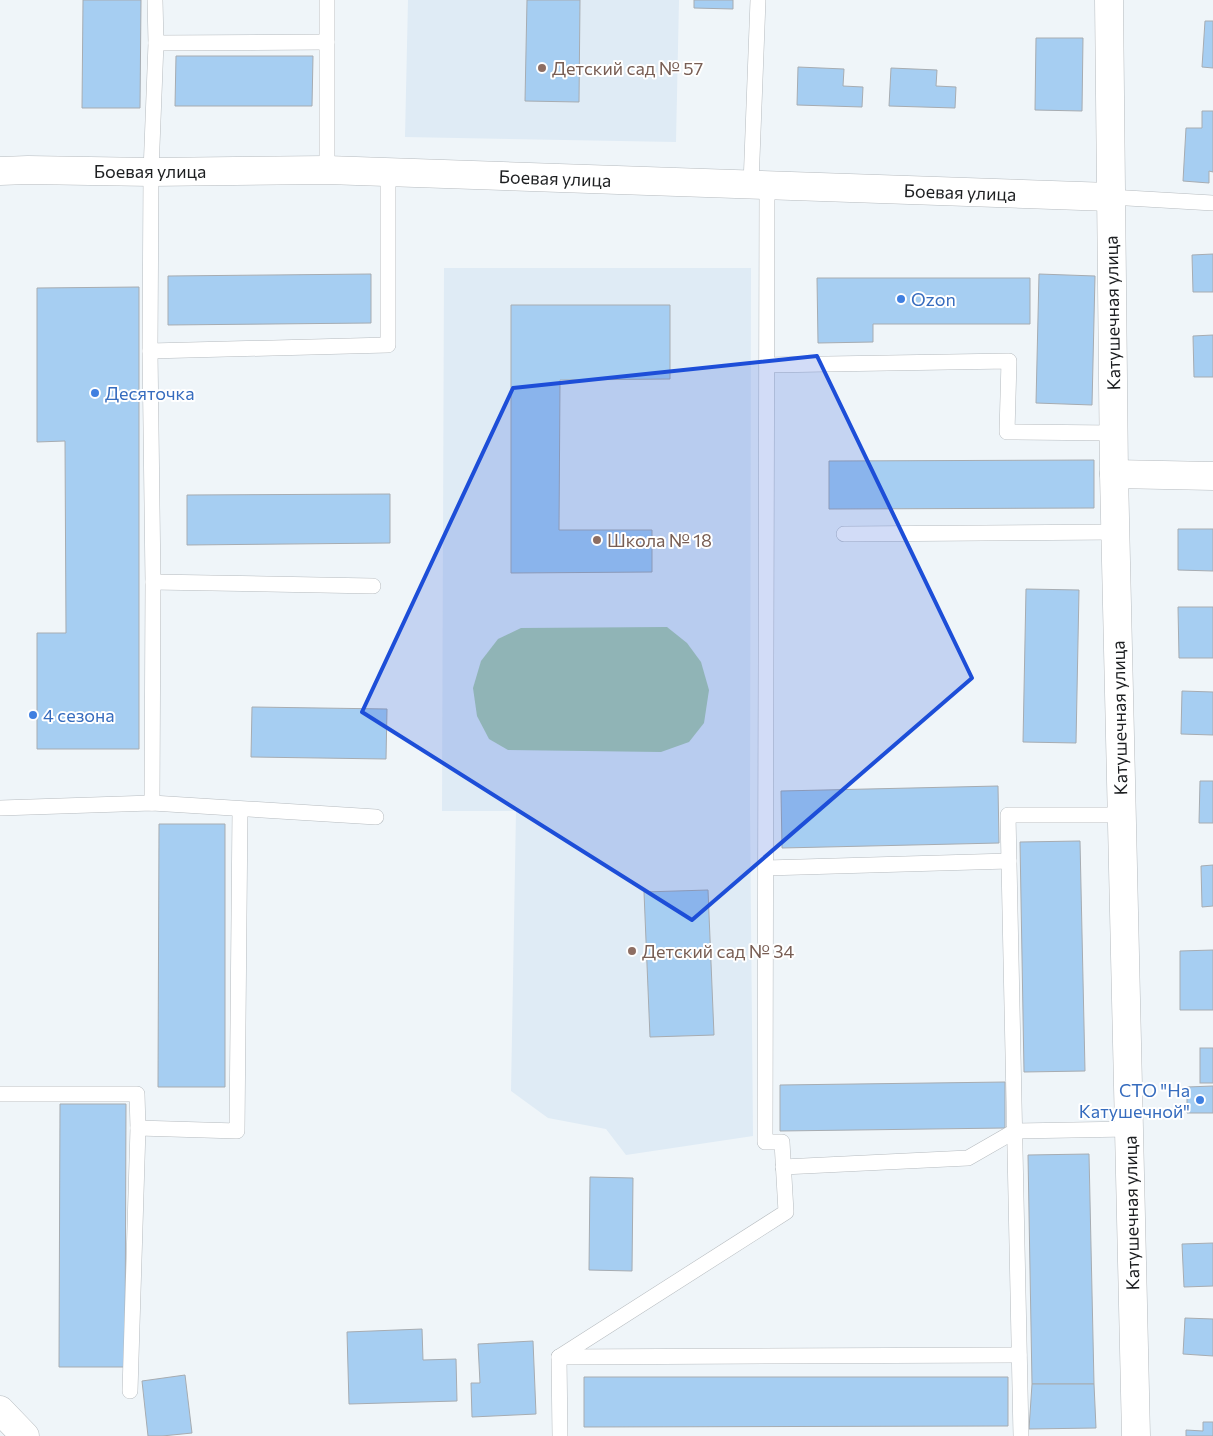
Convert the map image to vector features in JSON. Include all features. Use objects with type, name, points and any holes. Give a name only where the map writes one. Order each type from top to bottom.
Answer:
[{"type":"street","name":"Катушечная улица","points":[[1109,0],[1113,433],[1136,1436]]},
{"type":"street","name":"Боевая улица","points":[[0,171],[327,170],[1110,197]]},
{"type":"street","points":[[1114,474],[1213,476]]},
{"type":"street","points":[[0,1410],[25,1436]]},
{"type":"lane","points":[[152,804],[153,582],[150,351],[151,172],[156,43],[155,0]]},
{"type":"lane","points":[[327,170],[328,0]]},
{"type":"lane","points":[[559,1357],[786,1212],[782,1142],[765,1142],[767,365],[759,185],[758,0]]},
{"type":"lane","points":[[156,43],[327,42]]},
{"type":"lane","points":[[150,351],[388,345],[388,172]]},
{"type":"lane","points":[[1110,197],[1213,203]]},
{"type":"lane","points":[[767,365],[1009,361],[1007,432],[1113,433]]},
{"type":"lane","points":[[844,534],[1115,532]]},
{"type":"lane","points":[[153,582],[373,586]]},
{"type":"lane","points":[[0,808],[152,804],[376,817]]},
{"type":"lane","points":[[138,1128],[237,1132],[240,809]]},
{"type":"lane","points":[[1021,1436],[1008,816],[1122,815]]},
{"type":"lane","points":[[766,868],[1009,862]]},
{"type":"lane","points":[[0,1094],[137,1094],[138,1128],[130,1391]]},
{"type":"lane","points":[[783,1167],[968,1158],[1015,1131],[1129,1129]]},
{"type":"lane","points":[[559,1357],[1019,1355]]},
{"type":"lane","points":[[559,1357],[560,1436]]},
{"type":"highlighted area","points":[[817,356],[972,678],[692,920],[362,712],[513,388]]},
{"type":"shaded area","name":"Детский сад № 57","points":[[408,0],[679,0],[676,142],[405,137]]},
{"type":"shaded area","name":"Школа № 18","points":[[444,268],[751,268],[750,811],[753,1136],[626,1155],[606,1129],[548,1118],[511,1091],[516,811],[442,811]]},
{"type":"green space","points":[[667,627],[687,643],[701,662],[709,690],[704,723],[689,742],[661,752],[508,750],[489,739],[477,716],[473,688],[481,661],[498,639],[521,628]]},
{"type":"building","points":[[83,0],[141,0],[140,108],[82,108]]},
{"type":"building","points":[[527,0],[580,0],[579,102],[525,101]]},
{"type":"building","points":[[694,0],[733,0],[733,9],[694,8]]},
{"type":"building","points":[[1205,21],[1213,21],[1213,68],[1202,67]]},
{"type":"building","points":[[1036,38],[1083,38],[1082,111],[1035,110]]},
{"type":"building","points":[[176,56],[313,56],[312,106],[175,106]]},
{"type":"building","points":[[798,67],[844,69],[843,86],[863,87],[862,107],[797,105]]},
{"type":"building","points":[[891,68],[937,70],[936,86],[956,87],[955,108],[889,106]]},
{"type":"building","points":[[1202,111],[1213,111],[1213,172],[1209,171],[1209,183],[1183,181],[1186,128],[1202,128]]},
{"type":"building","points":[[1213,254],[1213,292],[1193,292],[1192,255]]},
{"type":"building","points":[[371,274],[371,323],[168,325],[168,276]]},
{"type":"building","points":[[1039,274],[1095,276],[1092,405],[1036,403]]},
{"type":"building","points":[[817,278],[1030,278],[1030,324],[873,324],[873,342],[818,343]]},
{"type":"building","points":[[139,287],[139,749],[37,749],[37,633],[66,633],[65,441],[37,442],[37,288]]},
{"type":"building","points":[[511,305],[670,305],[670,379],[560,380],[559,530],[652,530],[652,572],[511,573]]},
{"type":"building","points":[[1213,335],[1213,377],[1194,377],[1193,336]]},
{"type":"building","points":[[1094,460],[1094,508],[829,509],[829,461]]},
{"type":"building","points":[[390,494],[390,543],[187,545],[187,495]]},
{"type":"building","points":[[1178,529],[1213,529],[1213,571],[1178,570]]},
{"type":"building","points":[[1026,589],[1079,590],[1076,743],[1023,742]]},
{"type":"building","points":[[1178,607],[1213,607],[1213,658],[1179,658]]},
{"type":"building","points":[[1182,691],[1213,692],[1213,735],[1181,734]]},
{"type":"building","points":[[252,707],[387,709],[386,759],[251,757]]},
{"type":"building","points":[[1200,781],[1213,781],[1213,823],[1199,823]]},
{"type":"building","points":[[998,786],[999,843],[782,848],[781,791]]},
{"type":"building","points":[[159,824],[225,824],[225,1087],[158,1087]]},
{"type":"building","points":[[1080,841],[1085,1071],[1024,1072],[1020,842]]},
{"type":"building","points":[[1213,865],[1213,906],[1202,907],[1201,866]]},
{"type":"building","points":[[708,890],[714,1035],[650,1037],[644,892]]},
{"type":"building","points":[[1213,950],[1213,1010],[1180,1010],[1180,951]]},
{"type":"building","points":[[1200,1048],[1213,1048],[1213,1083],[1200,1083]]},
{"type":"building","points":[[1005,1082],[1005,1128],[780,1131],[780,1085]]},
{"type":"building","name":"СТО \"На Катушечной\"","points":[[1213,1086],[1213,1113],[1187,1113],[1187,1087]]},
{"type":"building","points":[[60,1104],[126,1104],[125,1367],[59,1367]]},
{"type":"building","points":[[1089,1154],[1094,1384],[1032,1384],[1028,1155]]},
{"type":"building","points":[[590,1177],[633,1178],[632,1271],[589,1270]]},
{"type":"building","points":[[1213,1243],[1213,1286],[1184,1287],[1182,1244]]},
{"type":"building","points":[[1185,1318],[1213,1319],[1213,1356],[1183,1354]]},
{"type":"building","points":[[422,1329],[423,1360],[456,1359],[457,1401],[349,1404],[347,1332]]},
{"type":"building","points":[[533,1341],[536,1414],[472,1417],[471,1383],[480,1383],[478,1344]]},
{"type":"building","points":[[185,1375],[192,1433],[148,1436],[142,1381]]},
{"type":"building","points":[[584,1377],[1008,1377],[1008,1426],[584,1427]]},
{"type":"building","points":[[1032,1384],[1094,1384],[1096,1428],[1029,1429]]},
{"type":"building","points":[[1203,1422],[1213,1422],[1213,1436],[1186,1436],[1186,1430],[1203,1431]]},
{"type":"place","name":"Детский сад № 57","points":[[542,68]]},
{"type":"place","name":"Ozon","points":[[901,299]]},
{"type":"place","name":"Десяточка","points":[[95,393]]},
{"type":"place","name":"Школа № 18","points":[[597,540]]},
{"type":"place","name":"4 сезона","points":[[33,715]]},
{"type":"place","name":"Детский сад № 34","points":[[632,951]]},
{"type":"place","name":"СТО \"На Катушечной\"","points":[[1200,1100]]}]
